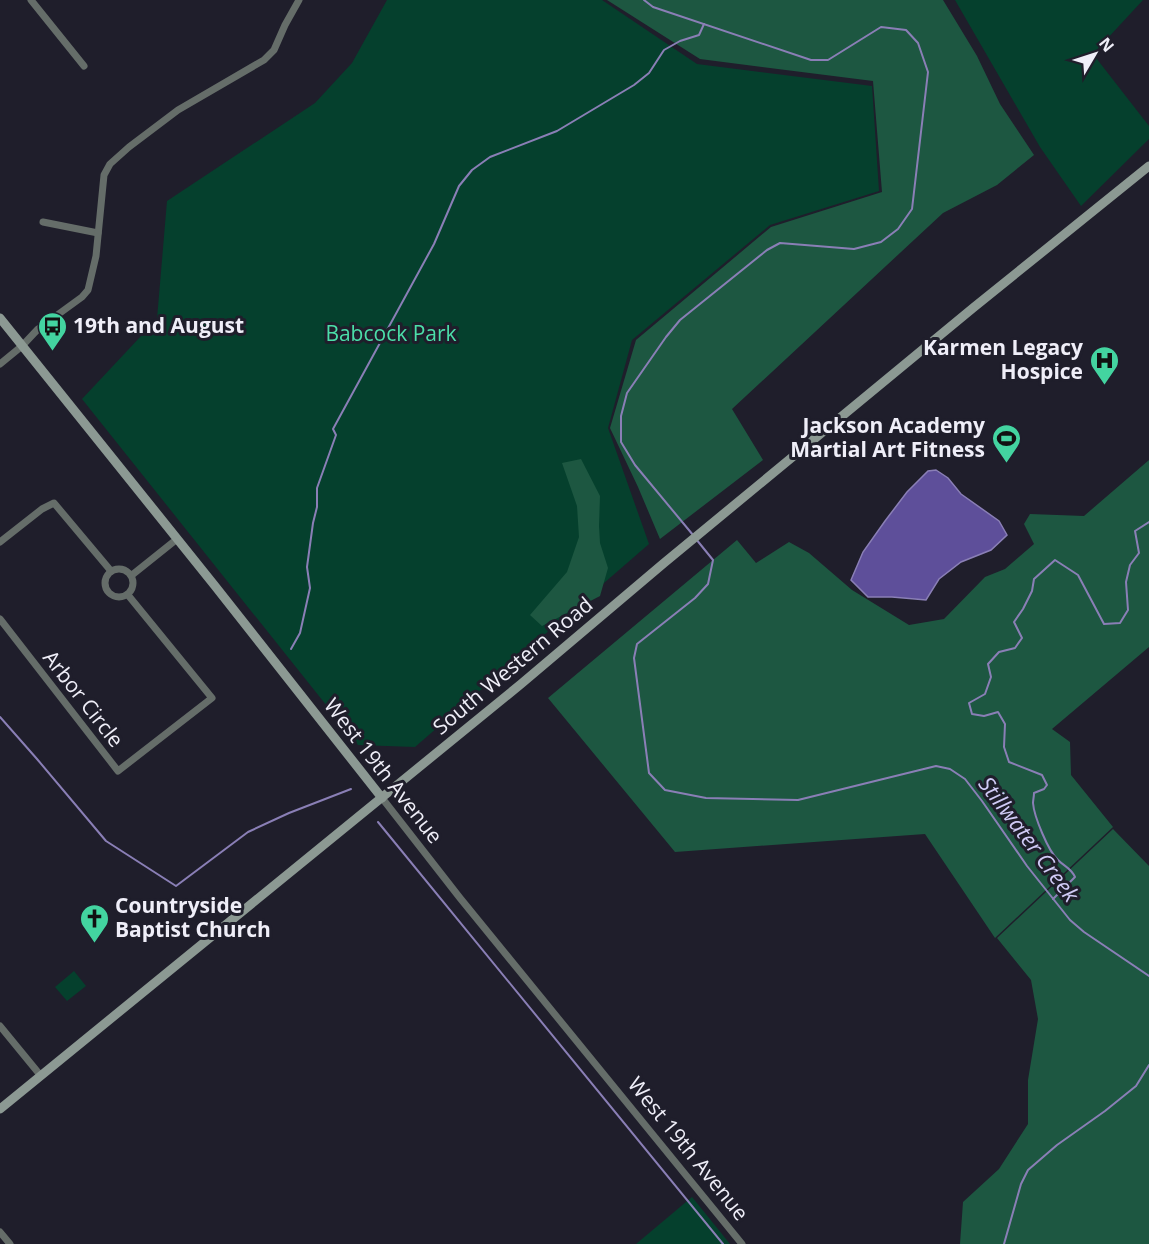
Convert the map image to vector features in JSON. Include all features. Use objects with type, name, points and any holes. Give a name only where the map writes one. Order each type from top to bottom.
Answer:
[{"type":"street","points":[[31,0],[84,66]]},
{"type":"street","points":[[0,364],[38,329],[82,297],[88,290],[96,256],[104,175],[110,164],[178,110],[264,60],[274,50],[299,0]]},
{"type":"street","name":"South Western Road","points":[[0,1110],[521,684],[663,563],[973,308],[1149,166]]},
{"type":"street","points":[[43,222],[98,233]]},
{"type":"street","name":"West 19th Avenue","points":[[0,318],[460,898],[742,1244]]},
{"type":"street","points":[[0,542],[42,509],[54,503],[111,571]]},
{"type":"street","points":[[132,575],[177,539]]},
{"type":"street","points":[[120,568],[132,575],[134,584],[128,595],[115,597],[108,591],[105,583],[111,571],[120,568]]},
{"type":"street","name":"Arbor Circle","points":[[0,619],[118,771],[212,698],[128,595]]},
{"type":"street","points":[[0,1026],[41,1076]]},
{"type":"street","points":[[0,1232],[10,1244]]},
{"type":"green space","name":"Babcock Park","points":[[387,0],[602,0],[697,64],[872,86],[879,191],[770,225],[632,340],[608,428],[649,544],[415,747],[358,745],[82,399],[157,319],[167,201],[315,103],[352,63]]},
{"type":"green space","points":[[607,0],[943,0],[977,56],[1000,104],[1034,155],[997,185],[943,213],[732,409],[763,460],[660,539],[610,428],[636,340],[771,227],[882,192],[873,81],[700,59]]},
{"type":"green space","points":[[955,0],[1143,0],[1093,54],[1149,126],[1149,139],[1081,206],[1040,147]]},
{"type":"green space","points":[[581,459],[600,496],[600,543],[608,568],[600,596],[542,626],[530,615],[567,572],[579,537],[577,506],[562,463]]},
{"type":"green space","points":[[1149,460],[1149,647],[1052,729],[1070,742],[1071,775],[1113,827],[995,938],[925,834],[675,852],[548,698],[737,540],[756,563],[789,542],[809,553],[852,590],[909,625],[944,619],[985,577],[1005,569],[1034,544],[1024,524],[1030,514],[1084,516]]},
{"type":"green space","points":[[1113,829],[1149,866],[1149,1244],[960,1244],[963,1202],[999,1169],[1028,1124],[1028,1080],[1038,1019],[1031,980],[997,938]]},
{"type":"green space","points":[[74,971],[86,986],[67,1001],[55,987]]},
{"type":"green space","points":[[692,1197],[730,1244],[636,1244]]},
{"type":"shaded area","points":[[936,470],[948,478],[961,494],[999,521],[1007,535],[991,550],[961,562],[939,579],[926,600],[868,597],[851,580],[863,552],[907,492],[928,471]]},
{"type":"waterway","name":"Stillwater Creek","points":[[644,0],[653,7],[811,60],[828,60],[881,27],[906,30],[918,43],[928,72],[912,209],[898,229],[881,242],[854,249],[780,243],[767,250],[680,320],[627,393],[621,416],[621,442],[635,465],[693,535]]},
{"type":"waterway","points":[[291,649],[300,633],[310,588],[307,567],[317,507],[317,488],[336,435],[333,429],[434,244],[459,186],[472,170],[490,157],[557,131],[634,85],[649,73],[664,50],[680,41],[699,35],[704,24]]},
{"type":"waterway","points":[[1053,899],[1075,877],[1054,856],[1036,816],[1033,803],[1034,793],[1044,789],[1047,785],[1042,775],[1009,762],[1004,747],[1005,724],[998,712],[984,716],[972,714],[969,703],[985,694],[991,677],[988,664],[999,652],[1015,648],[1022,638],[1014,622],[1032,591],[1034,579],[1055,560],[1078,575],[1104,624],[1120,623],[1128,610],[1126,582],[1130,565],[1139,553],[1135,531],[1149,522]]},
{"type":"waterway","name":"Stillwater Creek","points":[[696,539],[713,560],[708,584],[695,598],[637,644],[634,658],[649,773],[665,790],[706,798],[798,800],[936,766],[950,769],[965,779],[1027,866],[1070,920],[1149,976]]},
{"type":"waterway","points":[[0,717],[106,841],[176,886],[248,832],[351,789]]},
{"type":"waterway","points":[[378,822],[723,1244]]},
{"type":"waterway","name":"Stillwater Creek","points":[[1004,1244],[1021,1184],[1028,1170],[1057,1145],[1136,1086],[1149,1065]]},
{"type":"place","name":"19th and August","points":[[52,352]]},
{"type":"place","name":"Karmen Legacy Hospice","points":[[1104,386]]},
{"type":"place","name":"Jackson Academy Martial Art Fitness","points":[[1006,464]]},
{"type":"place","name":"Countryside Baptist Church","points":[[94,944]]}]
